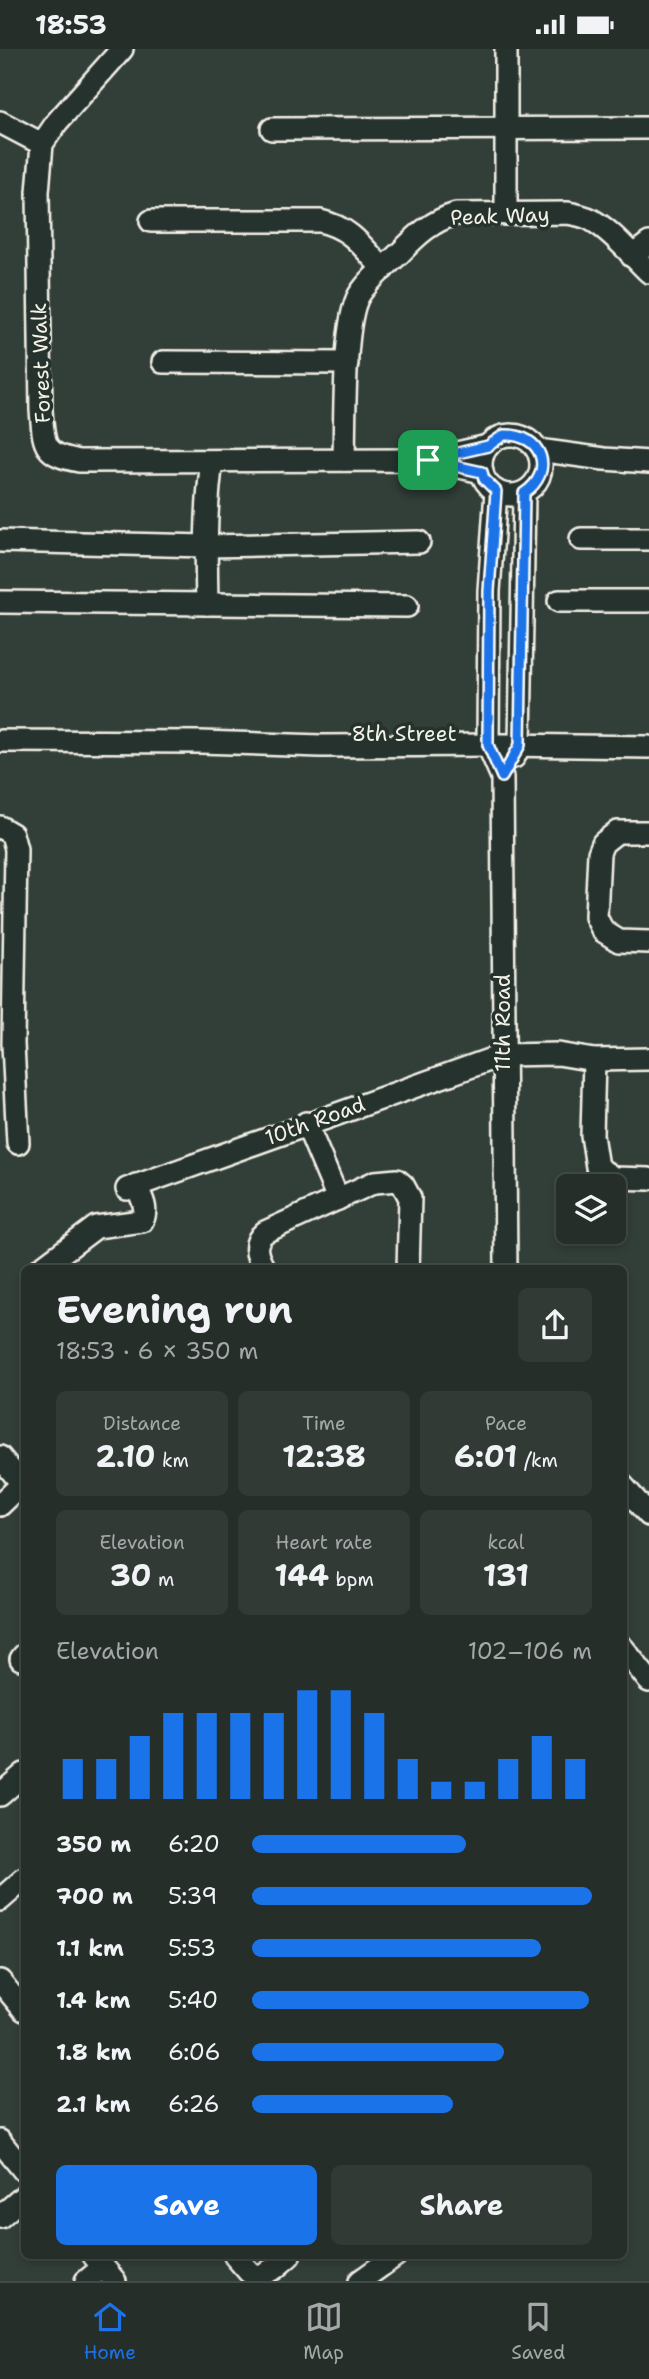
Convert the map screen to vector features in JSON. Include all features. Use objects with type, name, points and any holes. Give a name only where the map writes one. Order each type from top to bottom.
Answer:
[{"type":"street","points":[[0,122],[42,144],[57,122],[122,49]]},
{"type":"street","points":[[506,49],[506,213]]},
{"type":"street","points":[[272,129],[649,128]]},
{"type":"street","name":"Forest Walk","points":[[42,144],[38,193],[41,410],[44,442],[52,454],[79,461],[428,460],[482,472]]},
{"type":"street","name":"Peak Way","points":[[344,460],[347,363],[354,304],[368,283],[383,268],[424,229],[440,218],[456,213],[568,213],[582,216],[640,249],[649,272]]},
{"type":"street","points":[[151,221],[320,221],[348,231],[383,268]]},
{"type":"street","points":[[163,362],[347,363]]},
{"type":"street","points":[[504,435],[514,435],[531,442],[540,460],[532,488],[524,493],[505,495],[496,491],[484,479],[482,472],[483,453],[488,446],[504,435]]},
{"type":"street","name":"Forest Walk","points":[[428,460],[488,446]]},
{"type":"street","points":[[540,460],[604,459],[649,462]]},
{"type":"street","points":[[208,604],[206,546],[212,462]]},
{"type":"street","points":[[488,739],[489,619],[496,491]]},
{"type":"street","points":[[520,740],[524,493]]},
{"type":"street","points":[[492,537],[524,538]]},
{"type":"street","points":[[581,539],[649,539]]},
{"type":"street","points":[[0,541],[206,546],[419,543]]},
{"type":"street","points":[[559,601],[649,601]]},
{"type":"street","points":[[0,602],[407,606]]},
{"type":"street","points":[[489,619],[522,620]]},
{"type":"street","name":"8th Street","points":[[0,741],[200,742],[322,733],[649,747]]},
{"type":"street","name":"8th Street","points":[[520,740],[649,733]]},
{"type":"street","name":"11th Road","points":[[488,739],[502,777],[506,1265]]},
{"type":"street","name":"11th Road","points":[[502,777],[520,740]]},
{"type":"street","points":[[0,827],[12,834],[16,849],[6,1044],[18,1143]]},
{"type":"street","points":[[649,832],[617,832],[603,843],[599,853],[596,917],[603,931],[619,941],[649,942]]},
{"type":"street","name":"10th Road","points":[[45,1265],[96,1227],[142,1221],[145,1207],[131,1187],[503,1055],[558,1054],[594,1060],[649,1059]]},
{"type":"street","points":[[594,1060],[592,1135],[597,1167],[614,1178],[649,1179]]},
{"type":"street","points":[[306,1123],[338,1199]]},
{"type":"street","points":[[262,1265],[256,1248],[261,1236],[375,1182],[397,1180],[410,1198],[408,1265]]},
{"type":"street","points":[[0,1457],[21,1481]]},
{"type":"street","points":[[0,1505],[21,1487]]},
{"type":"street","points":[[627,1490],[649,1515]]},
{"type":"street","points":[[627,1653],[649,1681]]},
{"type":"street","points":[[0,1795],[21,1777]]},
{"type":"street","points":[[0,1900],[21,1882]]},
{"type":"street","points":[[0,1981],[21,2006]]},
{"type":"street","points":[[0,2141],[21,2167]]},
{"type":"street","points":[[0,2217],[21,2199]]},
{"type":"street","points":[[238,2259],[249,2272],[258,2277],[286,2259]]},
{"type":"street","points":[[360,2281],[391,2259]]},
{"type":"street","points":[[86,2281],[104,2268]]},
{"type":"route","points":[[504,435],[514,435],[531,442],[538,450],[541,460],[542,471],[538,480],[524,493],[520,745],[502,777],[488,745],[489,591],[496,491],[489,486],[482,472],[428,460],[488,446],[504,435]]}]
